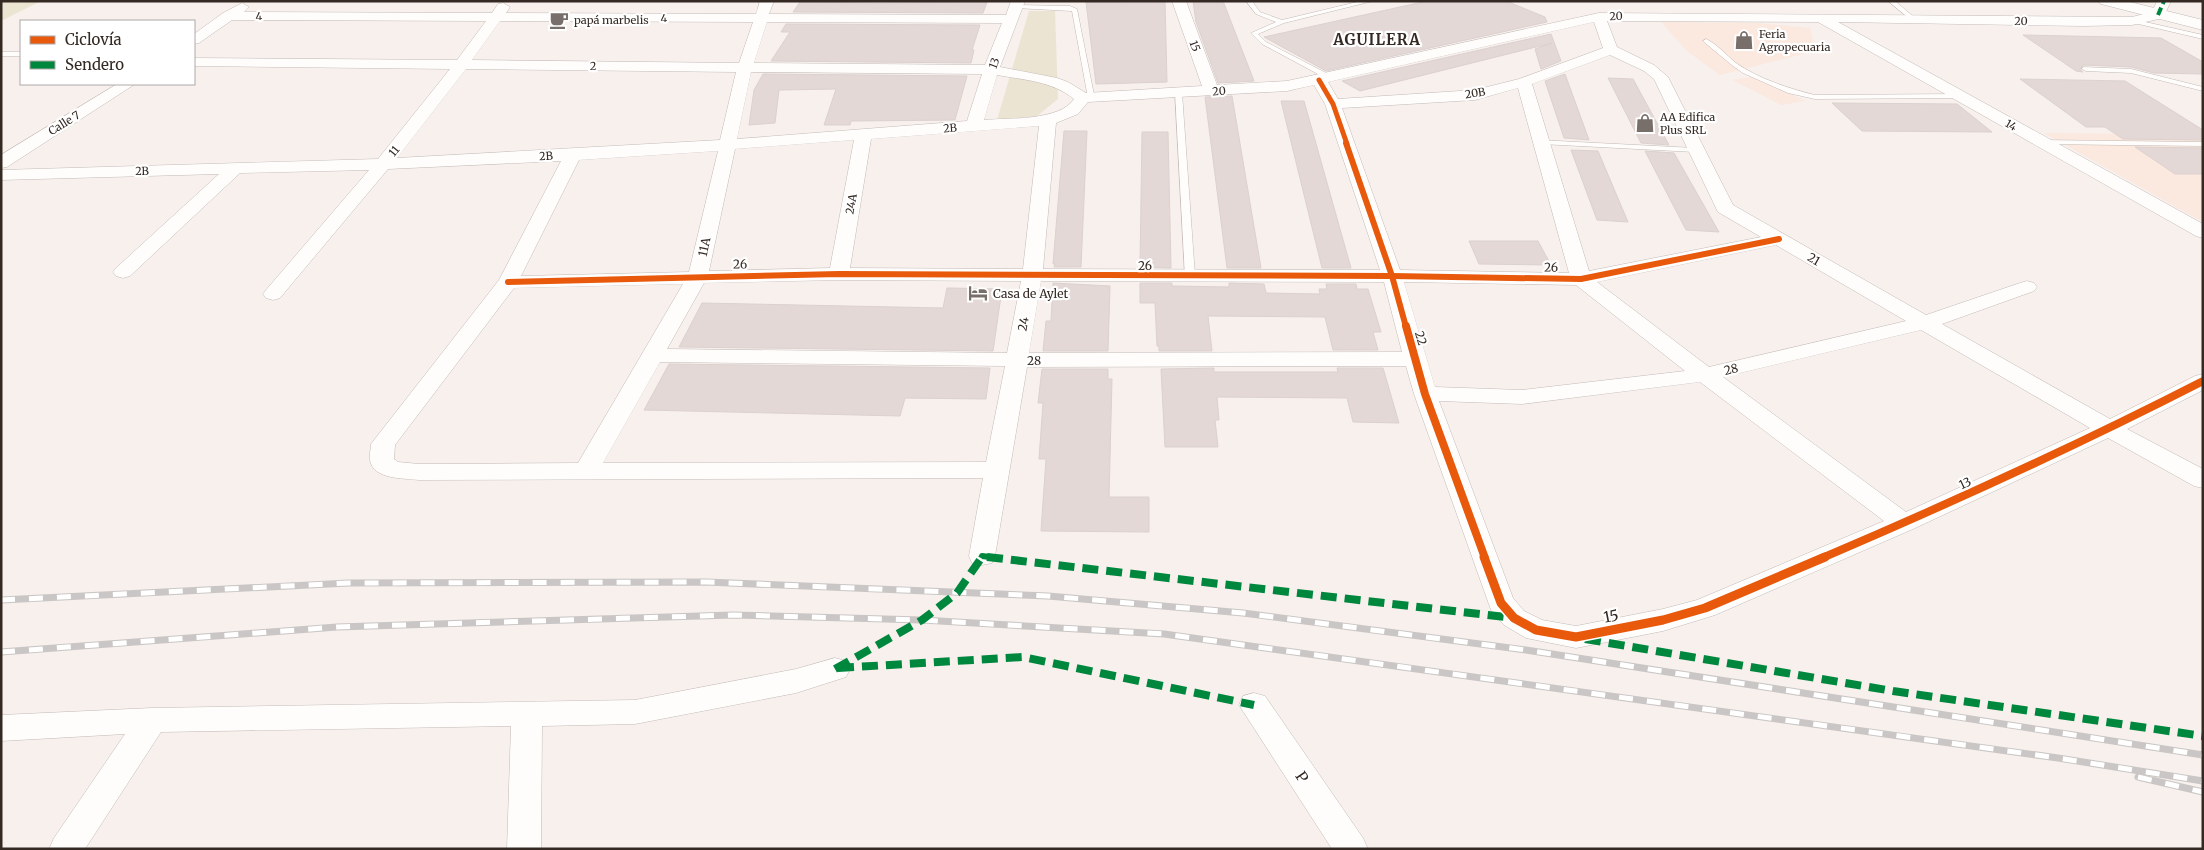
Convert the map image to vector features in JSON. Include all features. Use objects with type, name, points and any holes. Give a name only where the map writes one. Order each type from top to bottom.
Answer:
[{"type":"main road","points":[[2106,1],[2161,8],[2203,25]]},
{"type":"street","points":[[195,39],[252,1]]},
{"type":"street","name":"11","points":[[273,294],[384,164],[463,65],[507,1]]},
{"type":"street","name":"15","points":[[1179,1],[1211,91]]},
{"type":"street","name":"20","points":[[1087,98],[1287,86],[1324,79],[1606,11],[1634,16],[1912,18],[2083,22],[2132,20],[2161,8]]},
{"type":"street","name":"4","points":[[228,16],[496,17],[764,10],[1015,9]]},
{"type":"street","name":"13","points":[[974,126],[991,70],[1015,9]]},
{"type":"street","name":"11A","points":[[586,471],[698,276],[726,145],[745,68],[764,10]]},
{"type":"street","points":[[1606,11],[1611,50]]},
{"type":"street","name":"14","points":[[1820,17],[2203,232]]},
{"type":"street","name":"20B","points":[[1333,104],[1475,95],[1524,82],[1611,50]]},
{"type":"street","name":"21","points":[[1611,50],[1649,68],[1660,77],[1725,208],[2109,429],[2203,480]]},
{"type":"street","name":"2","points":[[195,62],[991,70],[1052,82],[1070,88],[1087,98]]},
{"type":"street","name":"22","points":[[1324,79],[1392,276],[1425,394],[1501,603]]},
{"type":"street","points":[[1524,82],[1581,279],[1704,375],[1904,523]]},
{"type":"street","name":"Calle 7","points":[[1,162],[125,85]]},
{"type":"street","name":"2B","points":[[1,175],[384,164],[726,145],[1048,120],[1070,112],[1087,98]]},
{"type":"street","name":"24","points":[[982,556],[1032,276],[1048,120]]},
{"type":"street","name":"24A","points":[[839,274],[863,134]]},
{"type":"street","points":[[573,155],[508,282],[383,444],[382,461],[391,469],[418,472],[996,470]]},
{"type":"street","points":[[123,272],[235,169]]},
{"type":"street","name":"26","points":[[508,282],[839,274],[1392,276],[1581,279],[1779,239]]},
{"type":"street","name":"28","points":[[1425,394],[1522,397],[1704,375],[1924,322],[2027,287]]},
{"type":"street","name":"28","points":[[653,355],[1017,360],[1415,359]]},
{"type":"street","name":"13","points":[[1732,597],[1904,523],[2109,429],[2203,381]]},
{"type":"street","name":"15","points":[[1501,603],[1514,618],[1536,630],[1576,637],[1663,620],[1705,608],[1732,597]]},
{"type":"street","points":[[1,728],[152,720],[635,712],[796,681],[835,669]]},
{"type":"street","name":"P","points":[[1254,705],[1351,849]]},
{"type":"street","points":[[524,849],[527,714]]},
{"type":"street","points":[[66,849],[152,720]]},
{"type":"lane","points":[[1249,1],[1258,13],[1282,22]]},
{"type":"lane","points":[[1324,79],[1264,42],[1254,32],[1282,22],[1370,1]]},
{"type":"lane","points":[[1890,1],[1912,18]]},
{"type":"lane","points":[[1015,9],[1070,8],[1075,10],[1087,98]]},
{"type":"lane","points":[[2132,20],[2203,36]]},
{"type":"lane","points":[[1706,41],[1735,65],[1801,94],[1816,97],[1960,96]]},
{"type":"lane","points":[[1,54],[20,54]]},
{"type":"lane","points":[[2086,69],[2131,71],[2203,89]]},
{"type":"lane","points":[[1178,93],[1190,276]]},
{"type":"lane","points":[[1541,142],[1695,150]]},
{"type":"lane","points":[[2040,142],[2203,144]]},
{"type":"shaded area","points":[[1,1],[41,1],[1,21]]},
{"type":"shaded area","points":[[1029,11],[1055,11],[1058,99],[1037,116],[997,120]]},
{"type":"shaded area","name":"Feria Agropecuaria","points":[[1661,22],[1757,23],[1810,28],[1815,51],[1720,75],[1687,51]]},
{"type":"shaded area","points":[[1756,76],[1805,101],[1781,105],[1733,80]]},
{"type":"shaded area","points":[[2044,133],[2203,135],[2203,222]]},
{"type":"building","points":[[1165,1],[1167,82],[1096,84],[1086,2]]},
{"type":"building","points":[[1193,1],[1223,1],[1254,81],[1218,83],[1196,22]]},
{"type":"building","points":[[1427,1],[1506,1],[1545,17],[1547,22],[1326,71],[1264,37]]},
{"type":"building","points":[[800,2],[987,2],[983,13],[793,12]]},
{"type":"building","points":[[786,24],[980,25],[972,50],[974,50],[971,63],[771,61],[790,32],[781,32]]},
{"type":"building","points":[[1551,34],[1561,61],[1541,69],[1535,49],[1552,43],[1360,91],[1342,81]]},
{"type":"building","points":[[2023,35],[2161,38],[2203,62],[2203,74],[2154,73],[2131,67],[2083,65],[2080,70],[2083,72],[2076,71]]},
{"type":"building","points":[[763,74],[967,76],[955,120],[851,121],[850,125],[824,125],[836,89],[779,90],[775,123],[749,125],[754,90]]},
{"type":"building","points":[[1565,74],[1589,140],[1564,138],[1545,81]]},
{"type":"building","points":[[1608,78],[1633,79],[1669,145],[1641,143]]},
{"type":"building","points":[[2020,79],[2125,81],[2203,130],[2203,140],[2123,139],[2105,127],[2086,127]]},
{"type":"building","points":[[1232,96],[1261,268],[1227,268],[1205,97]]},
{"type":"building","points":[[1281,101],[1304,101],[1351,268],[1322,268]]},
{"type":"building","points":[[1832,103],[1957,104],[1992,132],[1862,131]]},
{"type":"building","points":[[1064,131],[1087,131],[1081,267],[1054,267],[1055,264],[1053,264]]},
{"type":"building","points":[[1142,132],[1168,132],[1171,268],[1140,267]]},
{"type":"building","points":[[2135,147],[2203,148],[2203,174],[2175,174]]},
{"type":"building","points":[[1571,150],[1598,151],[1628,222],[1597,220]]},
{"type":"building","points":[[1645,151],[1674,153],[1719,232],[1686,230]]},
{"type":"building","points":[[1469,241],[1538,241],[1551,265],[1479,264]]},
{"type":"building","points":[[1053,283],[1110,286],[1108,351],[1043,351],[1046,321],[1051,321]]},
{"type":"building","points":[[1140,283],[1172,283],[1172,286],[1229,287],[1229,283],[1264,284],[1266,293],[1320,294],[1319,289],[1327,289],[1326,284],[1356,284],[1357,289],[1368,289],[1381,332],[1373,332],[1378,350],[1333,350],[1325,317],[1208,316],[1212,351],[1159,351],[1159,346],[1157,346],[1155,303],[1140,303]]},
{"type":"building","points":[[947,288],[1002,289],[993,351],[679,347],[702,303],[943,308]]},
{"type":"building","points":[[669,364],[990,368],[986,399],[905,398],[900,416],[644,410]]},
{"type":"building","points":[[1214,368],[1214,372],[1338,372],[1337,368],[1383,368],[1399,423],[1353,422],[1347,398],[1217,397],[1219,420],[1215,420],[1218,447],[1165,447],[1161,369]]},
{"type":"building","points":[[1042,369],[1108,369],[1108,379],[1112,379],[1109,497],[1149,497],[1149,532],[1041,531],[1046,459],[1039,459],[1043,403],[1038,403]]},
{"type":"railway","points":[[1,600],[349,583],[706,582],[1048,596],[1243,613],[1526,650],[2203,755]]},
{"type":"railway","points":[[1,652],[337,627],[733,615],[922,620],[1164,634],[2058,758],[2203,781]]},
{"type":"railway","points":[[2138,777],[2203,792]]},
{"type":"marked path","points":[[2158,15],[2164,1]]},
{"type":"marked path","points":[[835,669],[922,620],[957,593],[982,556],[1514,618]]},
{"type":"marked path","points":[[1585,639],[1893,691],[2203,736]]},
{"type":"marked path","points":[[838,668],[1023,657],[1254,705]]},
{"type":"cycle path","points":[[1319,80],[1333,104],[1392,276],[1425,394],[1501,603],[1514,618],[1536,630],[1576,637],[1663,620],[1705,608],[1904,523],[2109,429],[2203,381]]},
{"type":"cycle path","points":[[508,282],[839,274],[1392,276],[1581,279],[1779,239]]},
{"type":"place","name":"papá marbelis","points":[[559,20]]},
{"type":"place","name":"Feria Agropecuaria","points":[[1744,40]]},
{"type":"place","name":"AA Edifica Plus SRL","points":[[1645,123]]},
{"type":"place","name":"Casa de Aylet","points":[[978,293]]},
{"type":"district","name":"AGUILERA","points":[[1377,39]]}]
